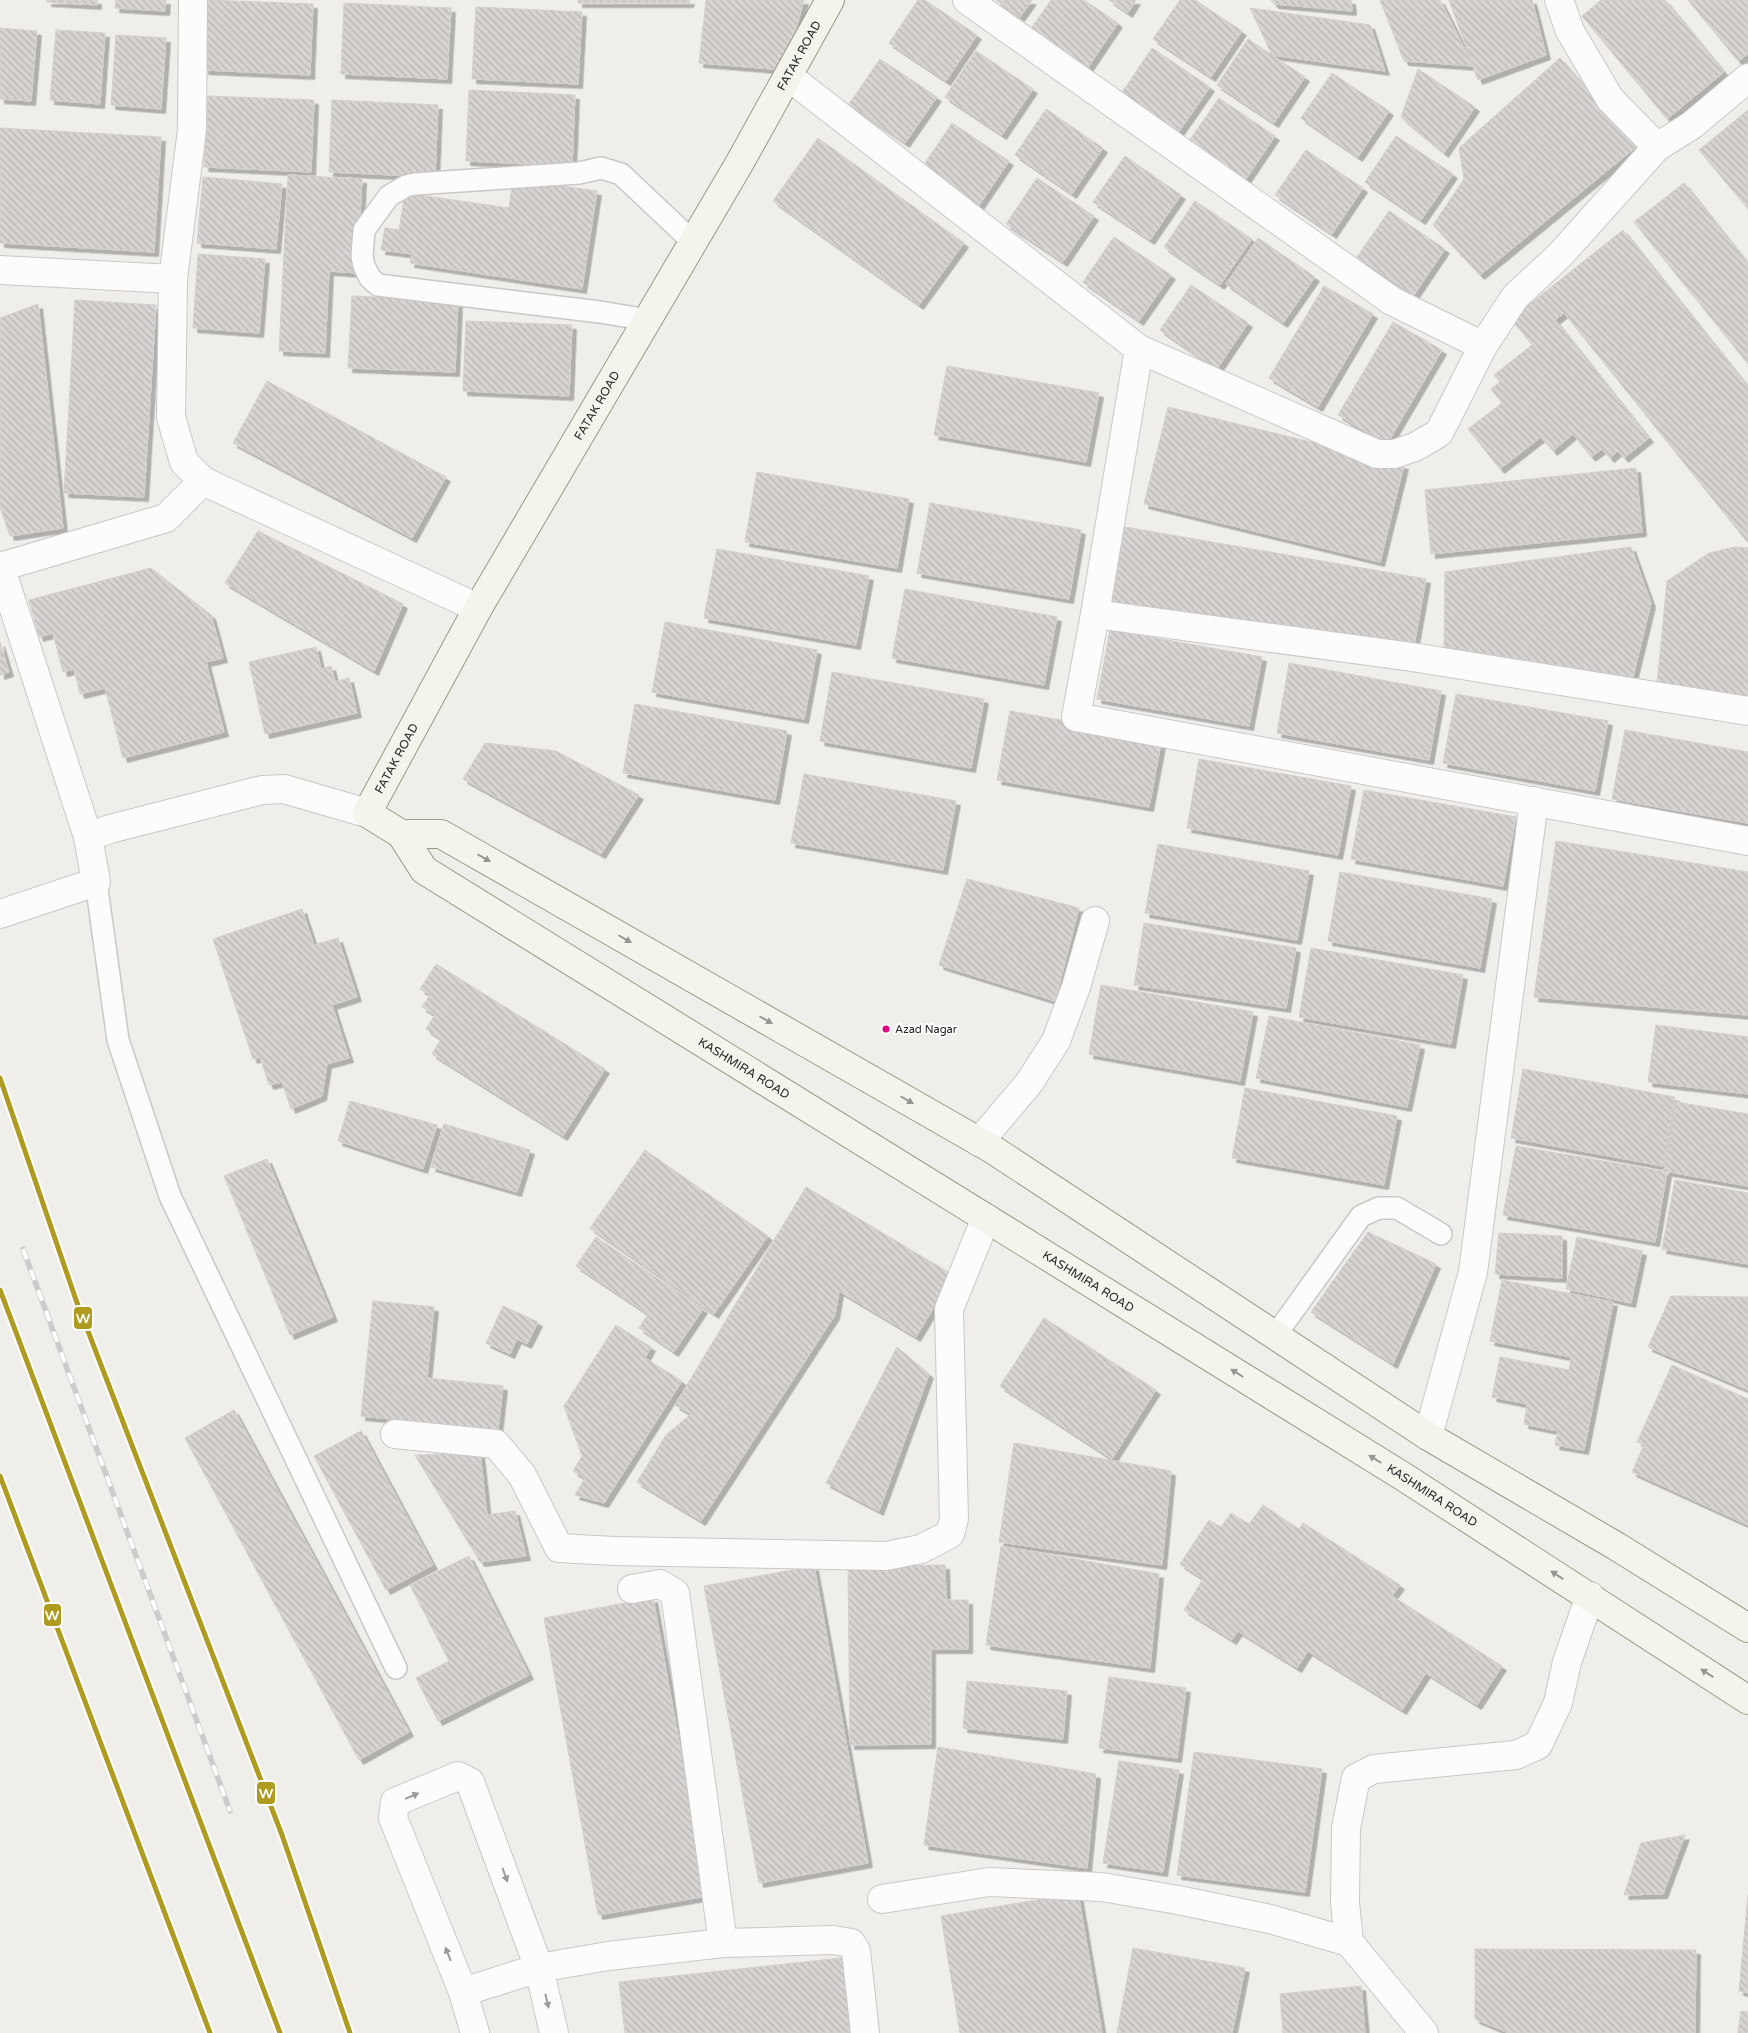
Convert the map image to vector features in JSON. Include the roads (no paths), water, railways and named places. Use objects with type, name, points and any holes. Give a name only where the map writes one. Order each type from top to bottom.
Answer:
[{"type":"main road","name":"FATAK ROAD","points":[[368,813],[478,608],[648,320],[830,0]]},
{"type":"main road","points":[[368,813],[400,834],[424,870],[442,834]]},
{"type":"main road","points":[[400,834],[442,834],[979,1142],[1428,1436],[1616,1546],[1748,1628]]},
{"type":"main road","name":"KASHMIRA ROAD","points":[[424,870],[1396,1472],[1748,1700]]},
{"type":"street","points":[[194,0],[192,130],[173,279],[171,417],[184,462],[204,481],[478,608]]},
{"type":"street","points":[[966,0],[1392,300],[1483,346]]},
{"type":"street","points":[[1559,0],[1570,31],[1610,100],[1657,146]]},
{"type":"street","points":[[788,76],[1139,349],[1377,454],[1394,454],[1415,447],[1439,433],[1483,346],[1515,297],[1560,255],[1657,146],[1692,125],[1748,78]]},
{"type":"street","points":[[0,270],[173,279]]},
{"type":"street","points":[[1139,349],[1076,716],[1748,840]]},
{"type":"street","points":[[0,914],[96,882],[88,837],[0,567],[166,518],[204,481]]},
{"type":"street","points":[[1095,614],[1412,657],[1748,711]]},
{"type":"street","points":[[88,837],[110,829],[262,790],[284,789],[368,813]]},
{"type":"street","points":[[1428,1436],[1473,1272],[1534,801]]},
{"type":"street","points":[[979,1142],[1029,1083],[1056,1041],[1076,987],[1095,921]]},
{"type":"street","points":[[394,1434],[496,1444],[522,1475],[559,1548],[614,1552],[886,1556],[921,1549],[950,1534],[954,1519],[949,1309],[986,1218]]},
{"type":"street","points":[[632,1589],[660,1584],[676,1594],[724,1943]]},
{"type":"street","points":[[1424,2033],[1349,1942],[1345,1903],[1346,1828],[1356,1778],[1374,1769],[1516,1755],[1538,1746],[1558,1702],[1567,1662],[1590,1596]]},
{"type":"street","points":[[475,2033],[464,1992],[393,1818],[395,1802],[458,1776],[470,1782],[540,1968],[554,2033]]},
{"type":"street","points":[[882,1899],[989,1882],[1102,1887],[1270,1919],[1349,1942]]},
{"type":"street","points":[[464,1992],[540,1968],[608,1956],[724,1943],[833,1940],[851,1943],[856,1952],[865,2033]]},
{"type":"lane","points":[[648,320],[600,312],[378,285],[370,278],[364,266],[362,256],[364,230],[389,196],[406,186],[579,173],[601,168],[621,174],[693,242]]},
{"type":"lane","points":[[96,882],[118,1040],[170,1196],[396,1668]]},
{"type":"lane","points":[[1275,1336],[1361,1216],[1379,1208],[1397,1208],[1441,1234]]},
{"type":"railway","points":[[23,1249],[230,1811]]},
{"type":"place","name":"Azad Nagar","points":[[886,1029]]}]
